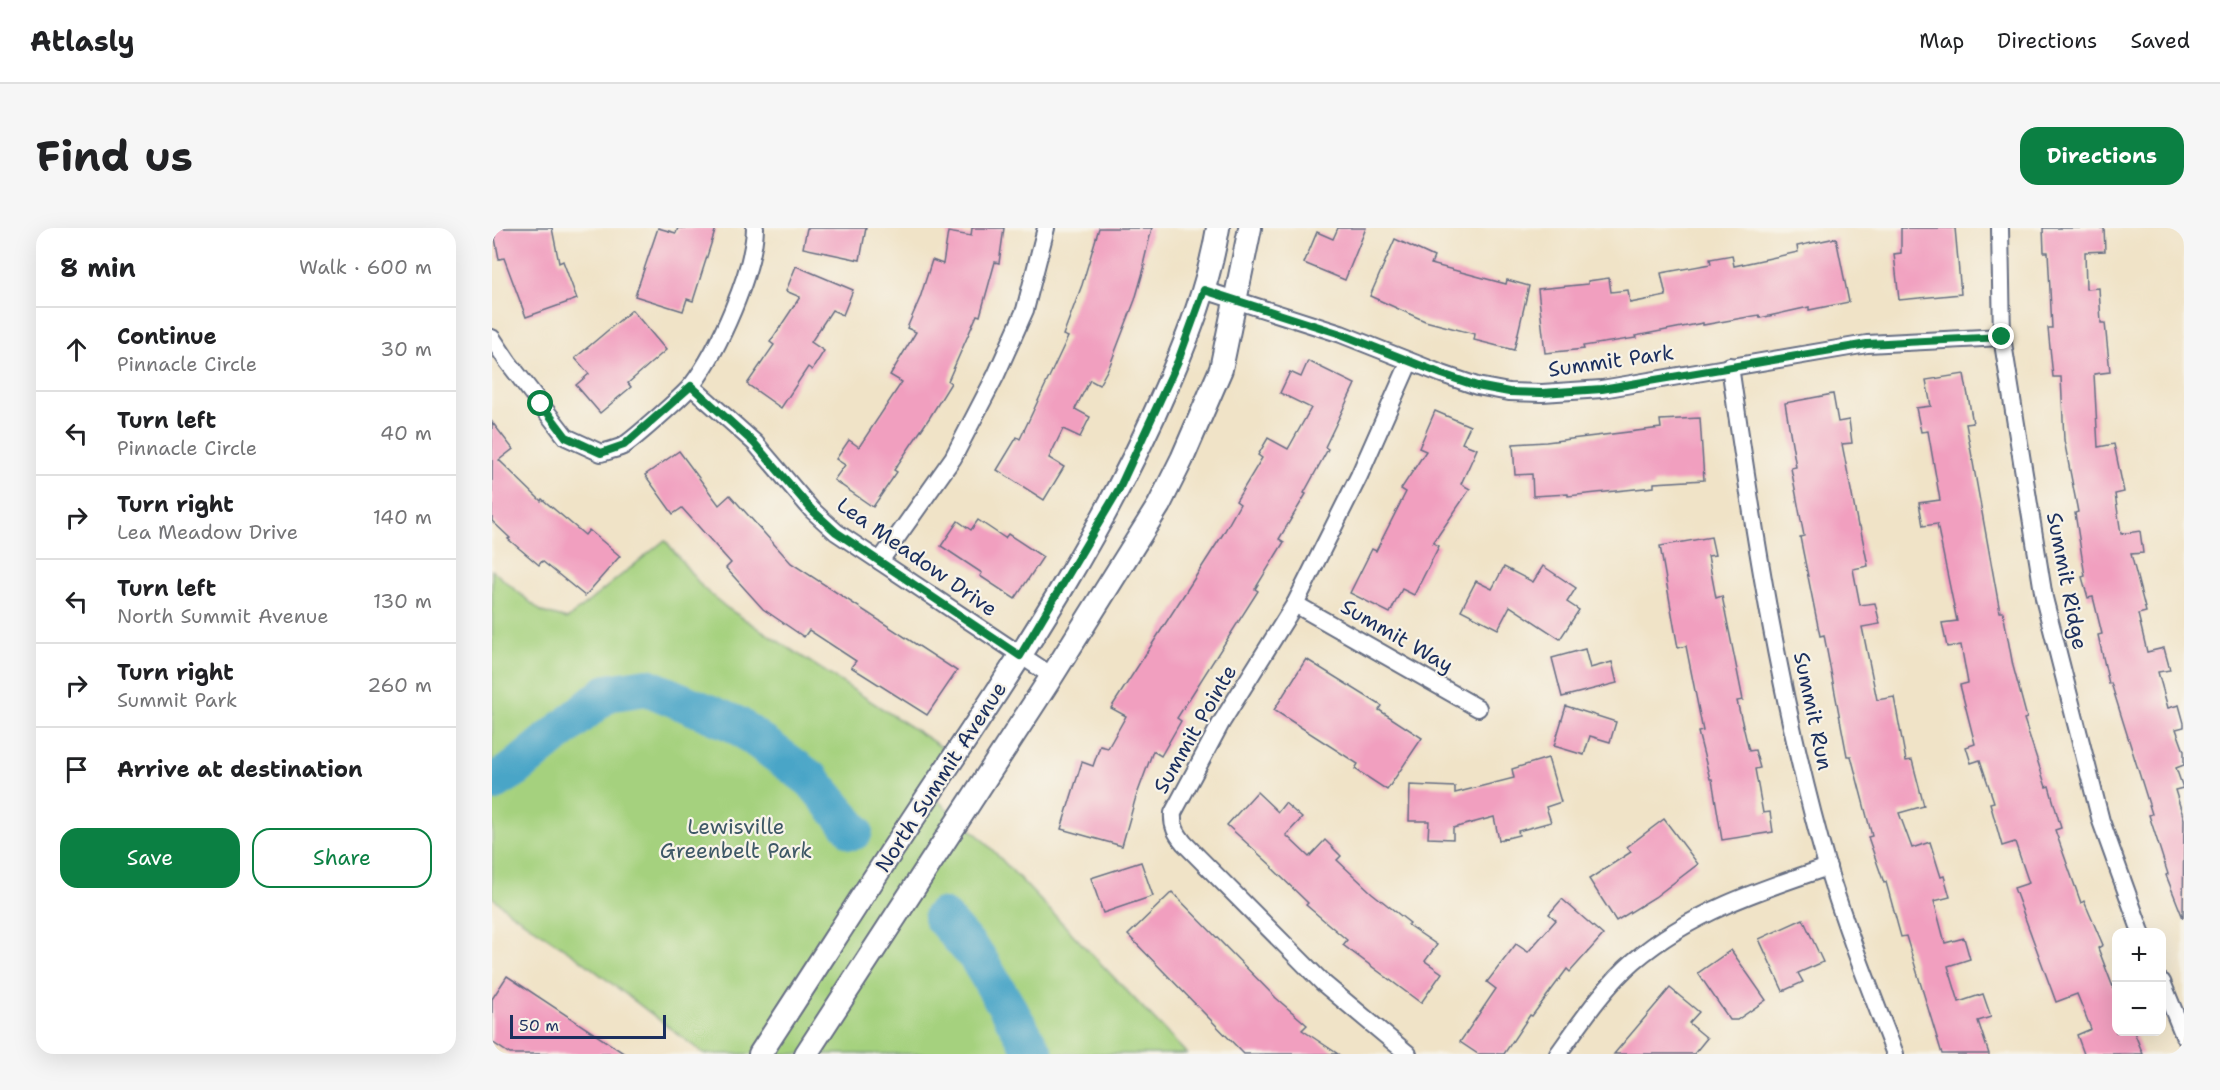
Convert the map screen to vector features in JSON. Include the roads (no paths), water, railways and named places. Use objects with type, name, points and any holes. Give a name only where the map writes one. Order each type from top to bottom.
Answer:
[{"type":"main road","name":"North Summit Avenue","points":[[760,1054],[1020,656],[1119,489],[1168,383],[1204,290],[1218,228]]},
{"type":"main road","name":"North Summit Avenue","points":[[806,1054],[1052,676],[1159,505],[1182,459],[1221,369],[1250,228]]},
{"type":"street","points":[[492,338],[566,437],[601,453],[624,445],[691,386],[717,346],[743,280],[754,228]]},
{"type":"street","points":[[880,561],[952,458],[996,375],[1025,310],[1046,228]]},
{"type":"street","name":"Summit Ridge","points":[[2000,228],[2002,337],[2044,598],[2101,821],[2139,928]]},
{"type":"street","name":"Summit Park","points":[[1204,290],[1341,334],[1409,363],[1477,386],[1509,392],[1542,393],[1602,389],[1867,344],[2002,337]]},
{"type":"street","name":"Summit Pointe","points":[[1408,1054],[1323,983],[1184,843],[1176,833],[1173,813],[1221,723],[1295,604],[1359,476],[1409,363]]},
{"type":"street","name":"Summit Run","points":[[1730,366],[1751,514],[1792,729],[1828,867],[1869,988],[1895,1054]]},
{"type":"street","name":"Lea Meadow Drive","points":[[691,386],[754,443],[812,510],[836,532],[1052,676]]},
{"type":"street","name":"Summit Way","points":[[1295,604],[1478,708]]},
{"type":"street","points":[[1558,1054],[1617,979],[1654,945],[1691,921],[1728,902],[1828,867]]},
{"type":"street","points":[[2166,992],[2184,1036]]},
{"type":"waterway","points":[[492,783],[515,769],[607,693],[647,687],[737,725],[812,780],[854,831]]},
{"type":"waterway","points":[[942,917],[977,957],[1035,1054]]},
{"type":"park label","name":"Lewisville Greenbelt Park","points":[[736,839]]}]
